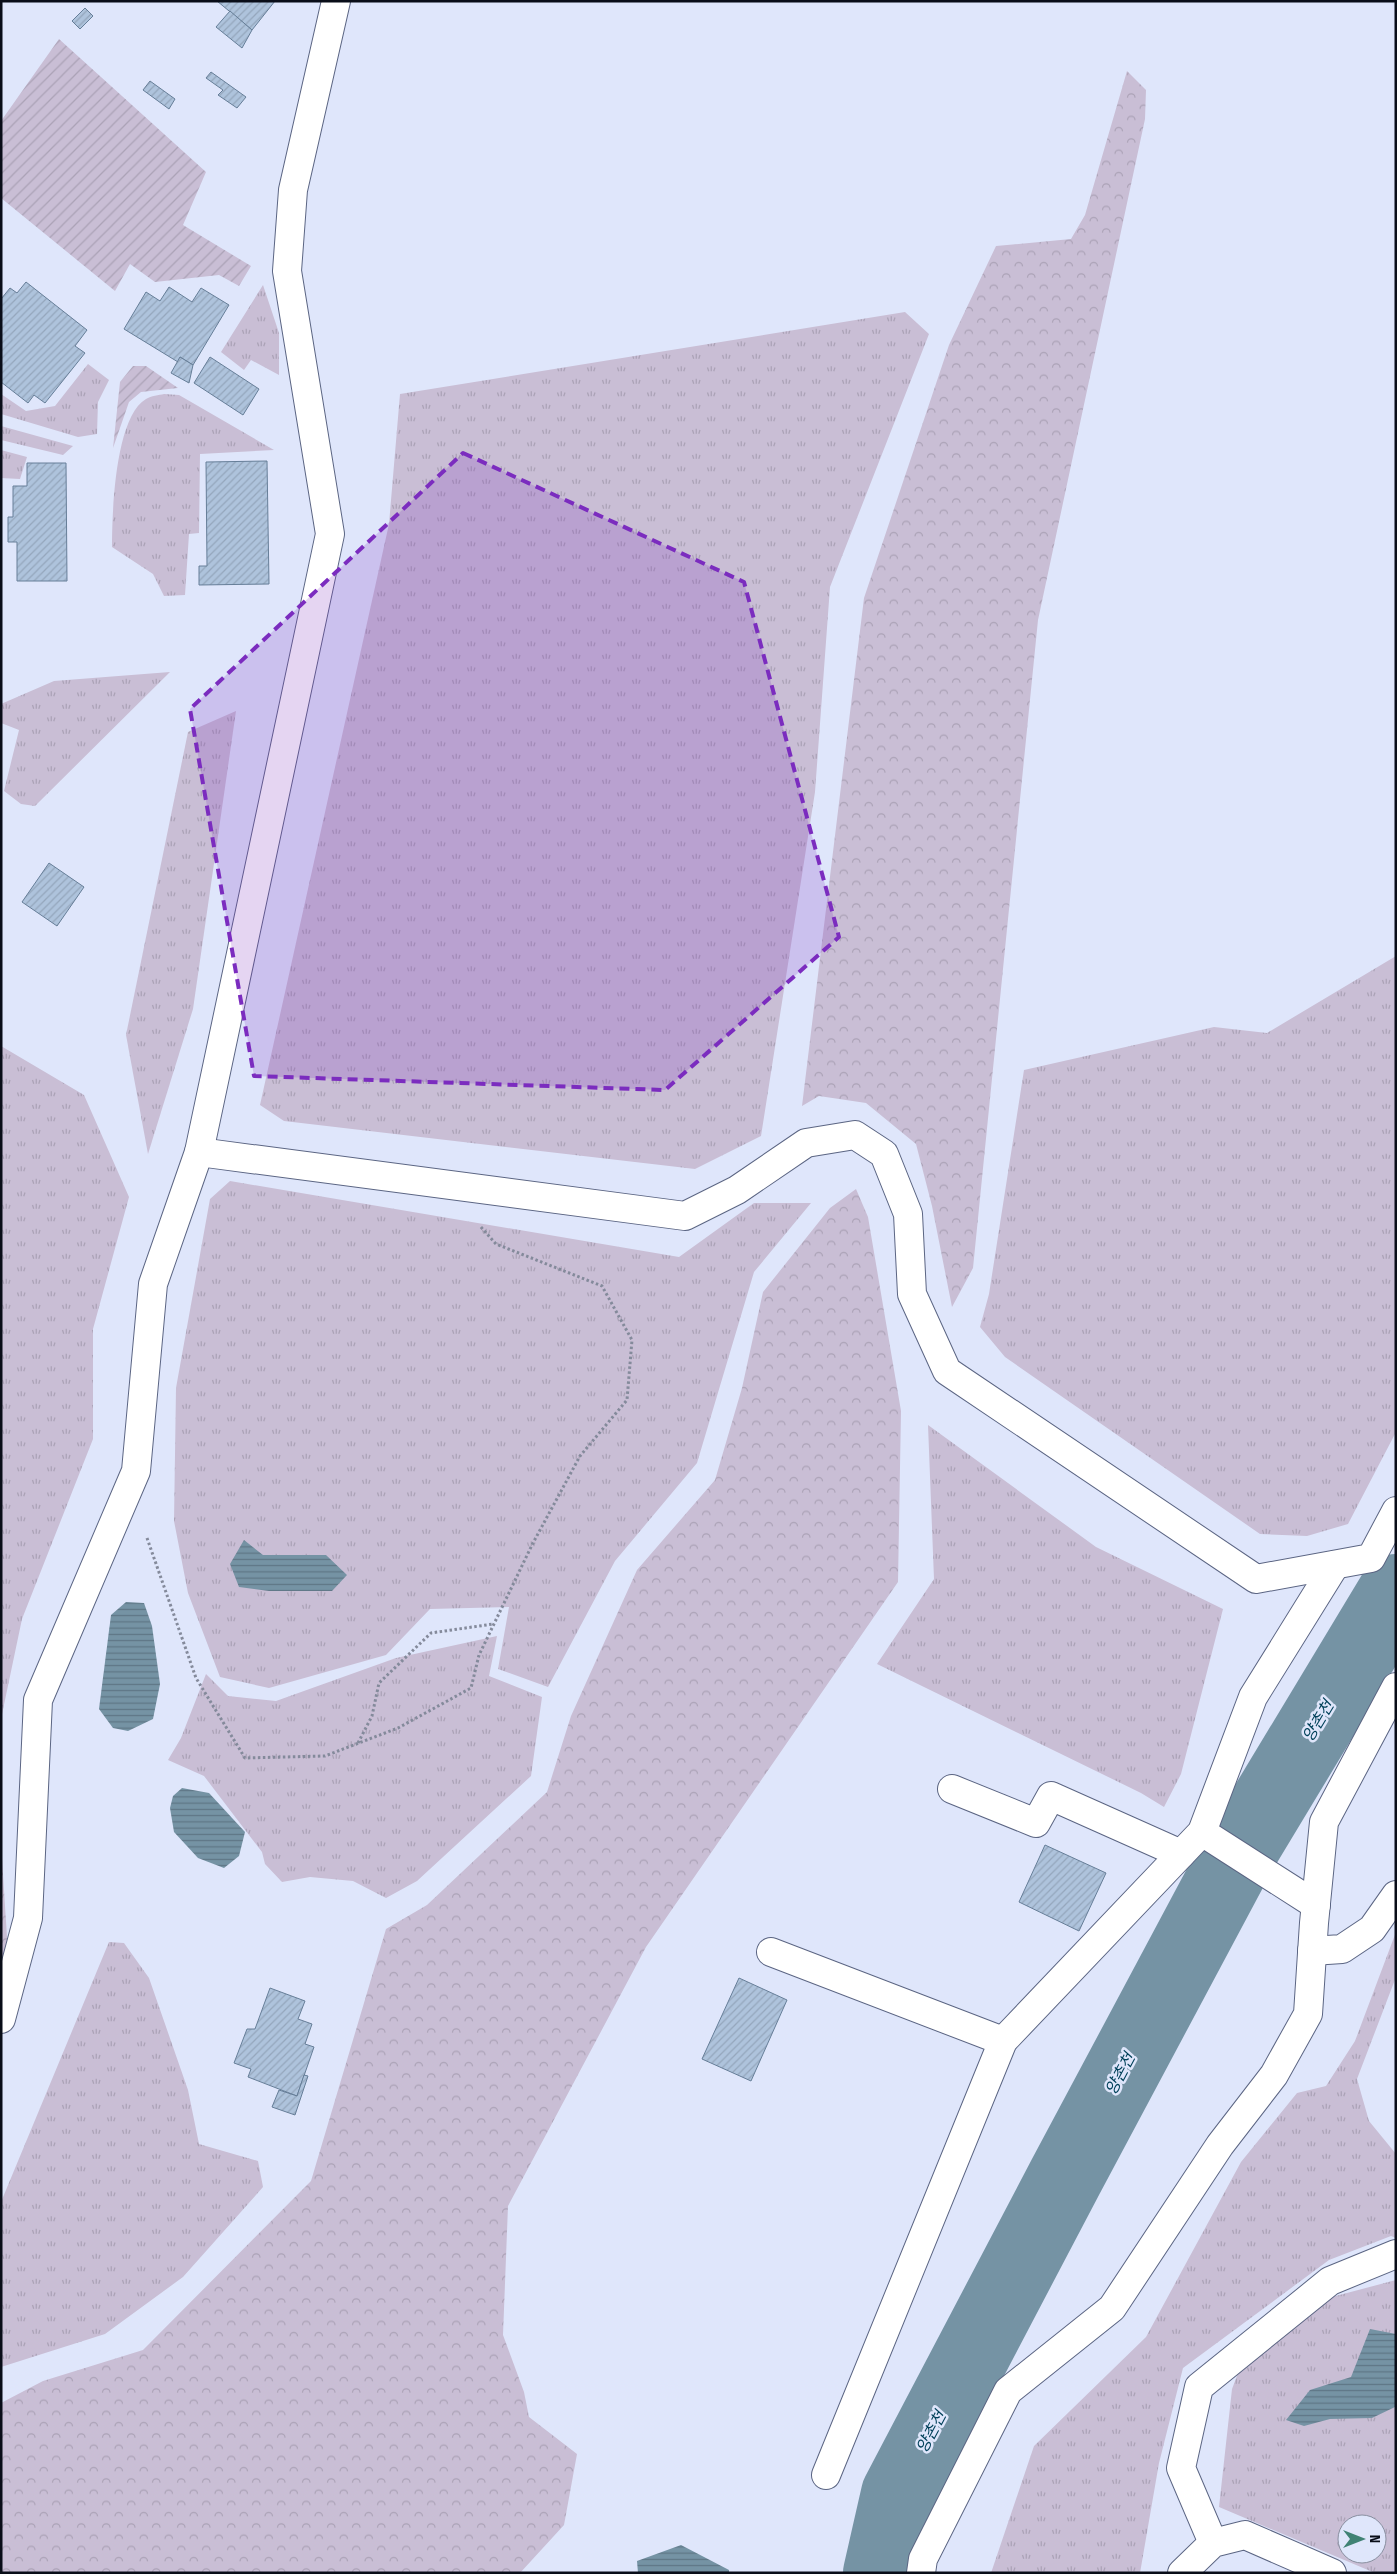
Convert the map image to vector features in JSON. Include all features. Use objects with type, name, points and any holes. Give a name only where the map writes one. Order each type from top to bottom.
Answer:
[{"type":"street","points":[[1,2020],[28,1918],[38,1700],[136,1471],[153,1284],[200,1152],[330,534],[287,271],[293,190],[336,1]]},
{"type":"street","points":[[200,1152],[685,1216],[736,1190],[806,1143],[855,1135],[884,1154],[908,1214],[912,1294],[947,1371],[1256,1579],[1371,1558],[1396,1511]]},
{"type":"street","points":[[826,2475],[1003,2041],[1203,1832],[1253,1697],[1334,1565]]},
{"type":"street","points":[[921,2573],[923,2560],[1008,2391],[1112,2308],[1220,2145],[1274,2075],[1308,2014],[1314,1904],[1324,1822],[1396,1687]]},
{"type":"street","points":[[952,1790],[1036,1823],[1051,1796],[1180,1854]]},
{"type":"street","points":[[1203,1832],[1314,1904]]},
{"type":"street","points":[[1312,1951],[1342,1948],[1372,1929],[1396,1895]]},
{"type":"street","points":[[771,1952],[1003,2041]]},
{"type":"street","points":[[1213,2543],[1180,2468],[1199,2388],[1330,2281],[1396,2254]]},
{"type":"street","points":[[1182,2573],[1213,2543],[1245,2535],[1332,2573]]},
{"type":"path","points":[[129,1488],[196,1678],[245,1758],[325,1756],[398,1728],[471,1688],[479,1655],[533,1543],[580,1456],[627,1400],[632,1340],[602,1286],[496,1244],[444,1185]]},
{"type":"path","points":[[358,1743],[372,1716],[379,1683],[431,1633],[494,1624]]},
{"type":"highlighted area","points":[[463,453],[744,582],[839,937],[665,1090],[254,1076],[190,709]]},
{"type":"green space","points":[[59,39],[206,172],[183,225],[251,266],[239,286],[219,275],[155,282],[130,264],[115,291],[1,198],[1,121]]},
{"type":"green space","points":[[1127,71],[1146,90],[1145,119],[1038,620],[973,1268],[952,1307],[932,1206],[916,1144],[866,1103],[819,1096],[802,1106],[864,598],[949,345],[996,246],[1071,239],[1085,215]]},
{"type":"green space","points":[[263,285],[279,333],[279,375],[251,360],[244,370],[221,352]]},
{"type":"green space","points":[[905,312],[929,334],[830,587],[815,792],[761,1136],[695,1169],[284,1121],[260,1105],[389,524],[400,394]]},
{"type":"green space","points":[[88,364],[109,380],[98,402],[97,434],[78,437],[1,414],[1,394],[26,411],[55,406]]},
{"type":"green space","points":[[133,366],[146,366],[178,388],[141,392],[129,402],[113,448],[120,382]]},
{"type":"green space","points":[[164,394],[179,395],[274,450],[200,454],[199,533],[189,534],[185,595],[164,596],[153,574],[112,547],[117,467],[128,425],[136,409],[146,399]]},
{"type":"green space","points":[[1,426],[73,446],[63,455],[1,440]]},
{"type":"green space","points":[[1,450],[27,457],[20,479],[1,478]]},
{"type":"green space","points":[[170,672],[35,806],[21,804],[4,791],[19,730],[1,723],[1,704],[54,681]]},
{"type":"green space","points":[[236,711],[193,1009],[148,1154],[126,1035],[188,732]]},
{"type":"green space","points":[[1396,956],[1396,1432],[1348,1524],[1307,1536],[1260,1534],[1005,1357],[980,1327],[989,1294],[1024,1070],[1214,1027],[1267,1033]]},
{"type":"green space","points":[[1,1046],[84,1095],[129,1197],[93,1329],[93,1439],[22,1619],[1,1719]]},
{"type":"green space","points":[[230,1181],[679,1257],[754,1203],[811,1203],[754,1272],[697,1463],[615,1561],[548,1687],[498,1669],[509,1607],[430,1609],[386,1655],[269,1688],[220,1677],[188,1593],[174,1521],[176,1388],[210,1199]]},
{"type":"green space","points":[[856,1189],[868,1217],[901,1411],[898,1582],[646,1947],[508,2206],[503,2335],[524,2392],[529,2417],[577,2454],[564,2525],[520,2573],[1,2573],[1,2403],[43,2381],[143,2350],[311,2181],[386,1929],[427,1905],[547,1792],[571,1716],[637,1570],[715,1480],[742,1388],[763,1292],[830,1208]]},
{"type":"green space","points":[[928,1425],[1096,1547],[1223,1609],[1181,1774],[1164,1807],[1141,1793],[877,1664],[934,1579]]},
{"type":"green space","points":[[497,1636],[489,1676],[542,1697],[531,1776],[417,1881],[386,1898],[353,1881],[310,1877],[282,1882],[265,1864],[262,1852],[204,1776],[168,1760],[181,1738],[206,1674],[228,1696],[276,1701],[396,1658]]},
{"type":"green space","points":[[1,1842],[10,1985],[1,1994]]},
{"type":"green space","points":[[1396,1932],[1396,1977],[1357,2079],[1369,2121],[1396,2154],[1396,2238],[1391,2236],[1329,2260],[1183,2368],[1159,2463],[1140,2573],[991,2573],[1034,2446],[1146,2337],[1241,2162],[1297,2093],[1326,2086],[1355,2041]]},
{"type":"green space","points":[[109,1942],[124,1943],[149,1978],[188,2090],[199,2144],[258,2161],[263,2187],[183,2277],[105,2334],[1,2367],[1,2202]]},
{"type":"green space","points":[[1396,2280],[1396,2573],[1375,2573],[1354,2564],[1387,2564],[1387,2514],[1337,2514],[1337,2557],[1219,2507],[1232,2389],[1246,2352],[1328,2298]]},
{"type":"water","points":[[244,1540],[263,1555],[326,1555],[347,1575],[332,1591],[269,1591],[239,1587],[230,1564]]},
{"type":"water","points":[[126,1602],[144,1603],[152,1626],[160,1684],[153,1719],[128,1731],[113,1728],[99,1709],[111,1615]]},
{"type":"water","points":[[182,1788],[209,1793],[245,1832],[239,1856],[224,1868],[198,1858],[174,1832],[170,1808],[173,1796]]},
{"type":"water","points":[[1370,2329],[1396,2334],[1395,2407],[1372,2418],[1330,2419],[1304,2426],[1286,2420],[1310,2390],[1351,2377]]},
{"type":"water","points":[[681,2545],[729,2570],[729,2573],[638,2573],[637,2561]]},
{"type":"building","points":[[217,1],[275,1],[252,30]]},
{"type":"building","points":[[85,8],[93,16],[80,29],[72,21]]},
{"type":"building","points":[[230,11],[252,30],[242,48],[216,27]]},
{"type":"building","points":[[211,72],[246,97],[237,108],[218,95],[223,90],[206,78]]},
{"type":"building","points":[[150,81],[175,99],[169,109],[143,90]]},
{"type":"building","points":[[26,282],[87,330],[75,346],[85,353],[45,403],[34,395],[28,403],[1,382],[1,299],[10,288],[17,293]]},
{"type":"building","points":[[169,287],[192,302],[201,288],[229,305],[193,365],[180,357],[178,362],[124,329],[146,292],[160,301]]},
{"type":"building","points":[[180,357],[193,365],[189,383],[171,373]]},
{"type":"building","points":[[210,357],[259,389],[243,415],[194,383]]},
{"type":"building","points":[[267,461],[269,584],[199,585],[199,566],[207,566],[206,462]]},
{"type":"building","points":[[27,463],[66,463],[67,581],[17,581],[17,542],[8,542],[8,517],[13,517],[13,486],[27,486]]},
{"type":"building","points":[[49,863],[84,887],[57,926],[22,902]]},
{"type":"building","points":[[1045,1845],[1106,1873],[1079,1931],[1019,1902]]},
{"type":"building","points":[[739,1978],[787,2000],[751,2081],[702,2059]]},
{"type":"building","points":[[270,1988],[305,2001],[298,2019],[312,2024],[305,2044],[314,2047],[297,2096],[248,2077],[251,2069],[234,2063],[247,2029],[255,2029]]},
{"type":"building","points":[[304,2075],[308,2076],[295,2115],[272,2107],[279,2090],[297,2096]]},
{"type":"waterway","name":"양촌천","points":[[881,2573],[899,2494],[1239,1852],[1396,1592]]}]
